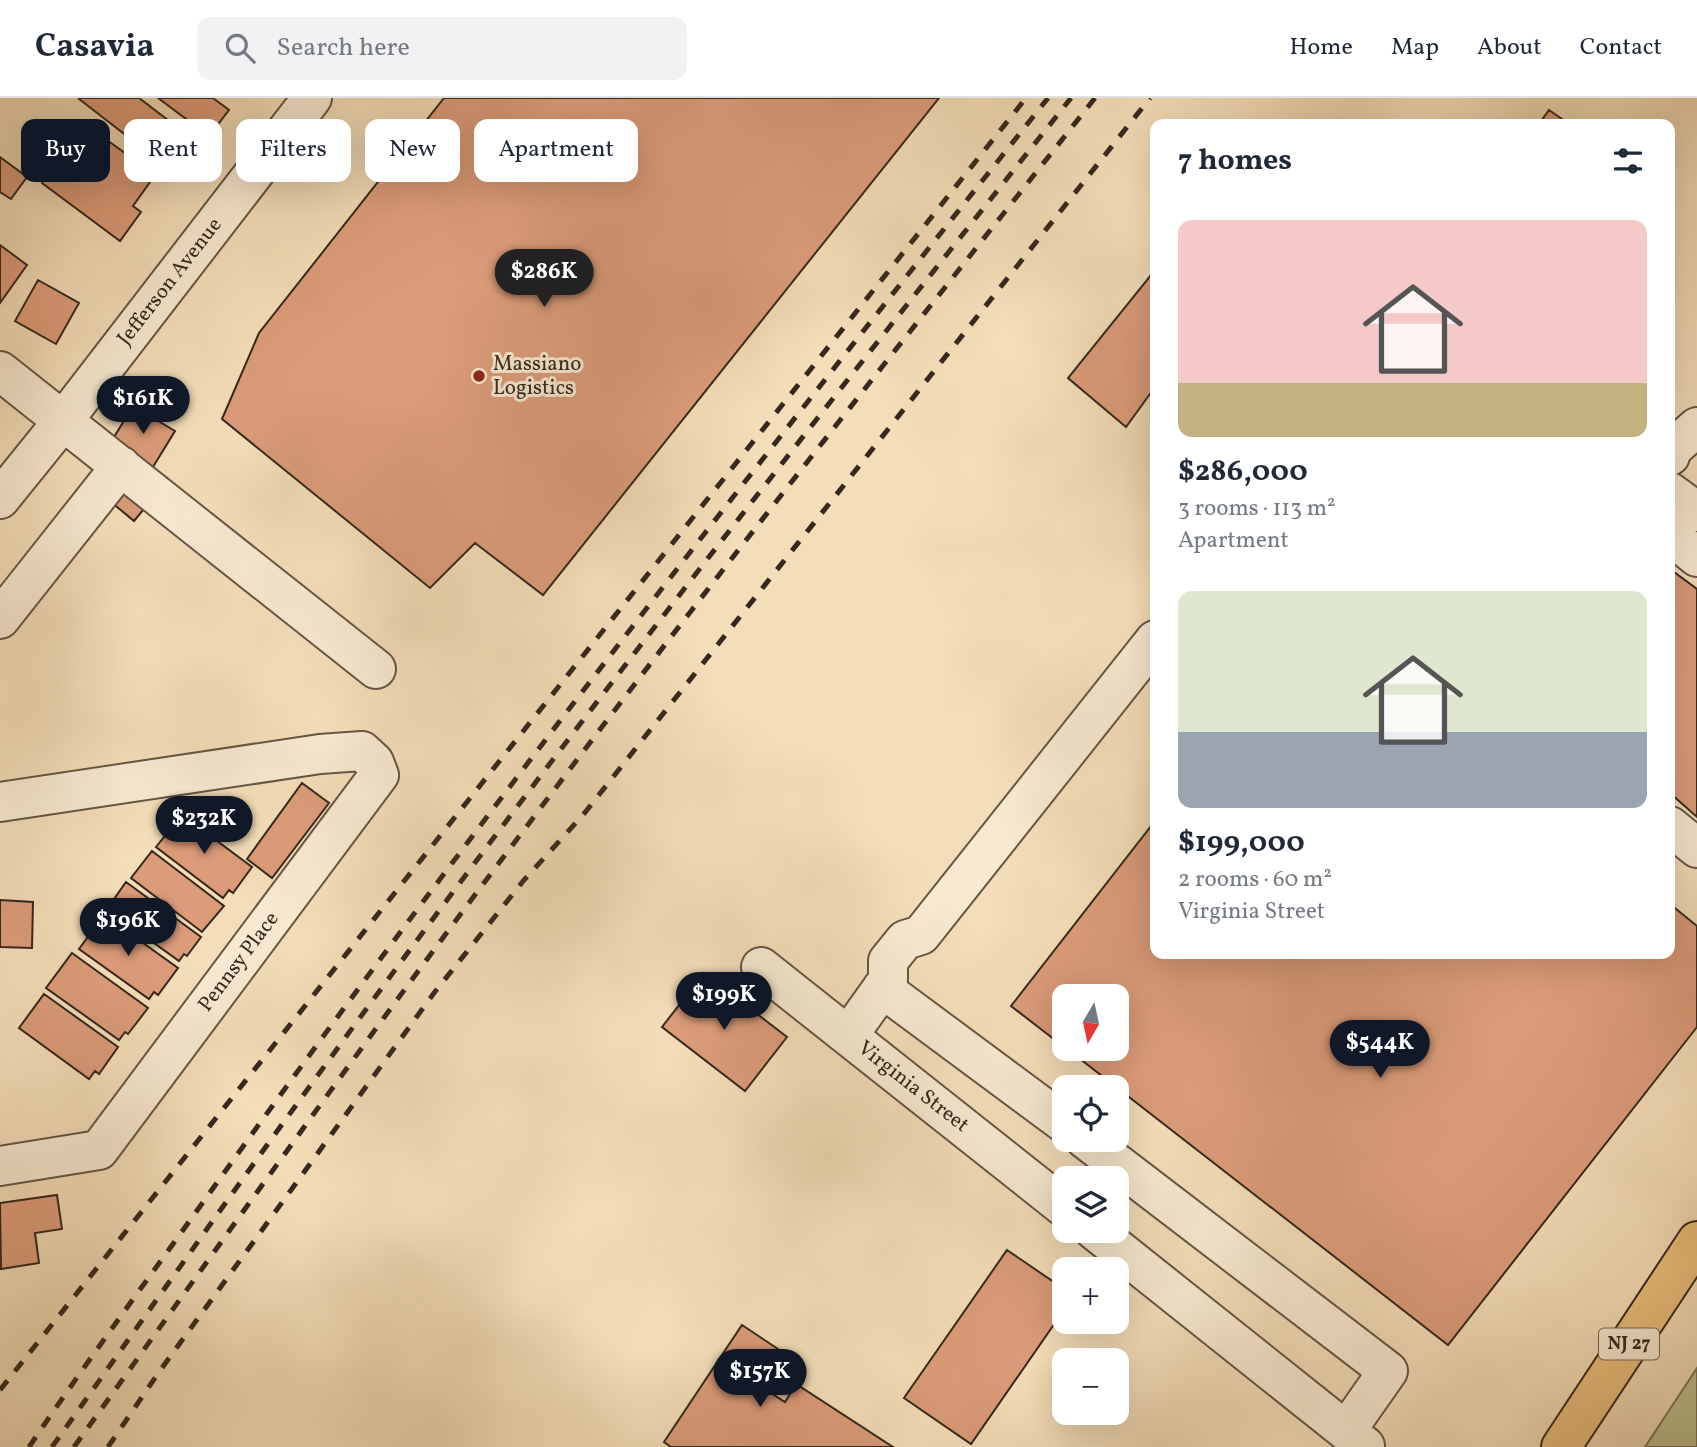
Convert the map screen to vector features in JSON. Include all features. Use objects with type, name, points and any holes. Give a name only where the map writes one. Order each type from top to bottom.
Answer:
[{"type":"main road","name":"NJ 27","points":[[1561,1447],[1697,1241]]},
{"type":"street","name":"Jefferson Avenue","points":[[0,499],[312,98]]},
{"type":"street","points":[[0,371],[376,669]]},
{"type":"street","points":[[1675,446],[1697,427]]},
{"type":"street","points":[[0,619],[121,466]]},
{"type":"street","points":[[1675,496],[1697,512]]},
{"type":"street","points":[[1675,539],[1697,556]]},
{"type":"street","points":[[848,1036],[885,984],[888,961],[905,940],[921,935],[1150,646]]},
{"type":"street","name":"Pennsy Place","points":[[0,802],[320,754],[362,751],[374,762],[379,775],[99,1150],[0,1167]]},
{"type":"street","points":[[1675,830],[1697,848]]},
{"type":"street","name":"Virginia Street","points":[[761,967],[1052,1198]]},
{"type":"street","points":[[885,984],[1052,1114]]},
{"type":"street","points":[[1102,1152],[1388,1371],[1356,1439],[1110,1243]]},
{"type":"green space","points":[[1697,1368],[1697,1447],[1645,1447]]},
{"type":"building","points":[[139,98],[167,119],[124,119],[124,134],[110,123],[110,119],[105,119],[79,99]]},
{"type":"building","points":[[158,98],[213,98],[229,110],[222,119],[186,119]]},
{"type":"building","name":"Massiano Logistics","points":[[444,98],[939,98],[543,595],[475,543],[430,588],[222,419],[259,333],[378,182],[460,182],[460,119],[427,119]]},
{"type":"building","points":[[1549,110],[1562,119],[1543,119]]},
{"type":"building","points":[[110,142],[124,152],[124,182],[150,182],[133,206],[141,212],[120,241],[42,183],[110,182]]},
{"type":"building","points":[[0,157],[21,173],[21,182],[23,182],[11,199],[0,192]]},
{"type":"building","points":[[0,245],[27,265],[0,303]]},
{"type":"building","points":[[1150,276],[1150,394],[1126,427],[1068,378]]},
{"type":"building","points":[[38,280],[79,303],[56,344],[15,321]]},
{"type":"building","points":[[133,406],[175,431],[153,467],[111,442]]},
{"type":"building","points":[[93,487],[157,493],[134,521]]},
{"type":"building","points":[[1675,573],[1697,589],[1697,817],[1675,797]]},
{"type":"building","points":[[302,783],[329,803],[272,878],[247,859]]},
{"type":"building","points":[[177,811],[252,867],[233,893],[229,890],[223,898],[156,847],[176,822],[171,819]]},
{"type":"building","points":[[1150,827],[1150,959],[1675,959],[1675,908],[1697,926],[1697,1027],[1448,1345],[1129,1097],[1129,1075],[1101,1075],[1083,1061],[1129,1061],[1129,984],[1052,984],[1052,1038],[1011,1006]]},
{"type":"building","points":[[152,851],[224,906],[202,932],[131,878]]},
{"type":"building","points":[[126,882],[201,937],[187,956],[184,954],[179,961],[107,909]]},
{"type":"building","points":[[0,900],[33,902],[32,948],[0,947]]},
{"type":"building","points":[[104,915],[178,968],[158,995],[154,992],[149,999],[79,949]]},
{"type":"building","points":[[72,953],[148,1008],[128,1034],[125,1032],[119,1040],[46,988]]},
{"type":"building","points":[[704,973],[787,1037],[745,1091],[662,1027]]},
{"type":"building","points":[[44,994],[118,1047],[99,1074],[95,1071],[89,1079],[19,1028]]},
{"type":"building","points":[[57,1195],[62,1229],[35,1233],[39,1263],[1,1269],[0,1203]]},
{"type":"building","points":[[1007,1250],[1052,1281],[1052,1327],[971,1444],[904,1398]]},
{"type":"building","points":[[742,1325],[778,1349],[755,1383],[785,1402],[796,1384],[893,1447],[671,1447],[664,1442]]},
{"type":"railway","points":[[0,1390],[1026,98]]},
{"type":"railway","points":[[29,1447],[299,1070],[508,789],[722,511],[1048,98]]},
{"type":"railway","points":[[52,1447],[294,1108],[510,816],[788,455],[1071,98]]},
{"type":"railway","points":[[74,1447],[357,1054],[599,730],[1095,98]]},
{"type":"railway","points":[[108,1447],[159,1372],[434,993],[524,880],[583,815],[1150,98]]},
{"type":"place","name":"Massiano Logistics","points":[[479,376]]}]
